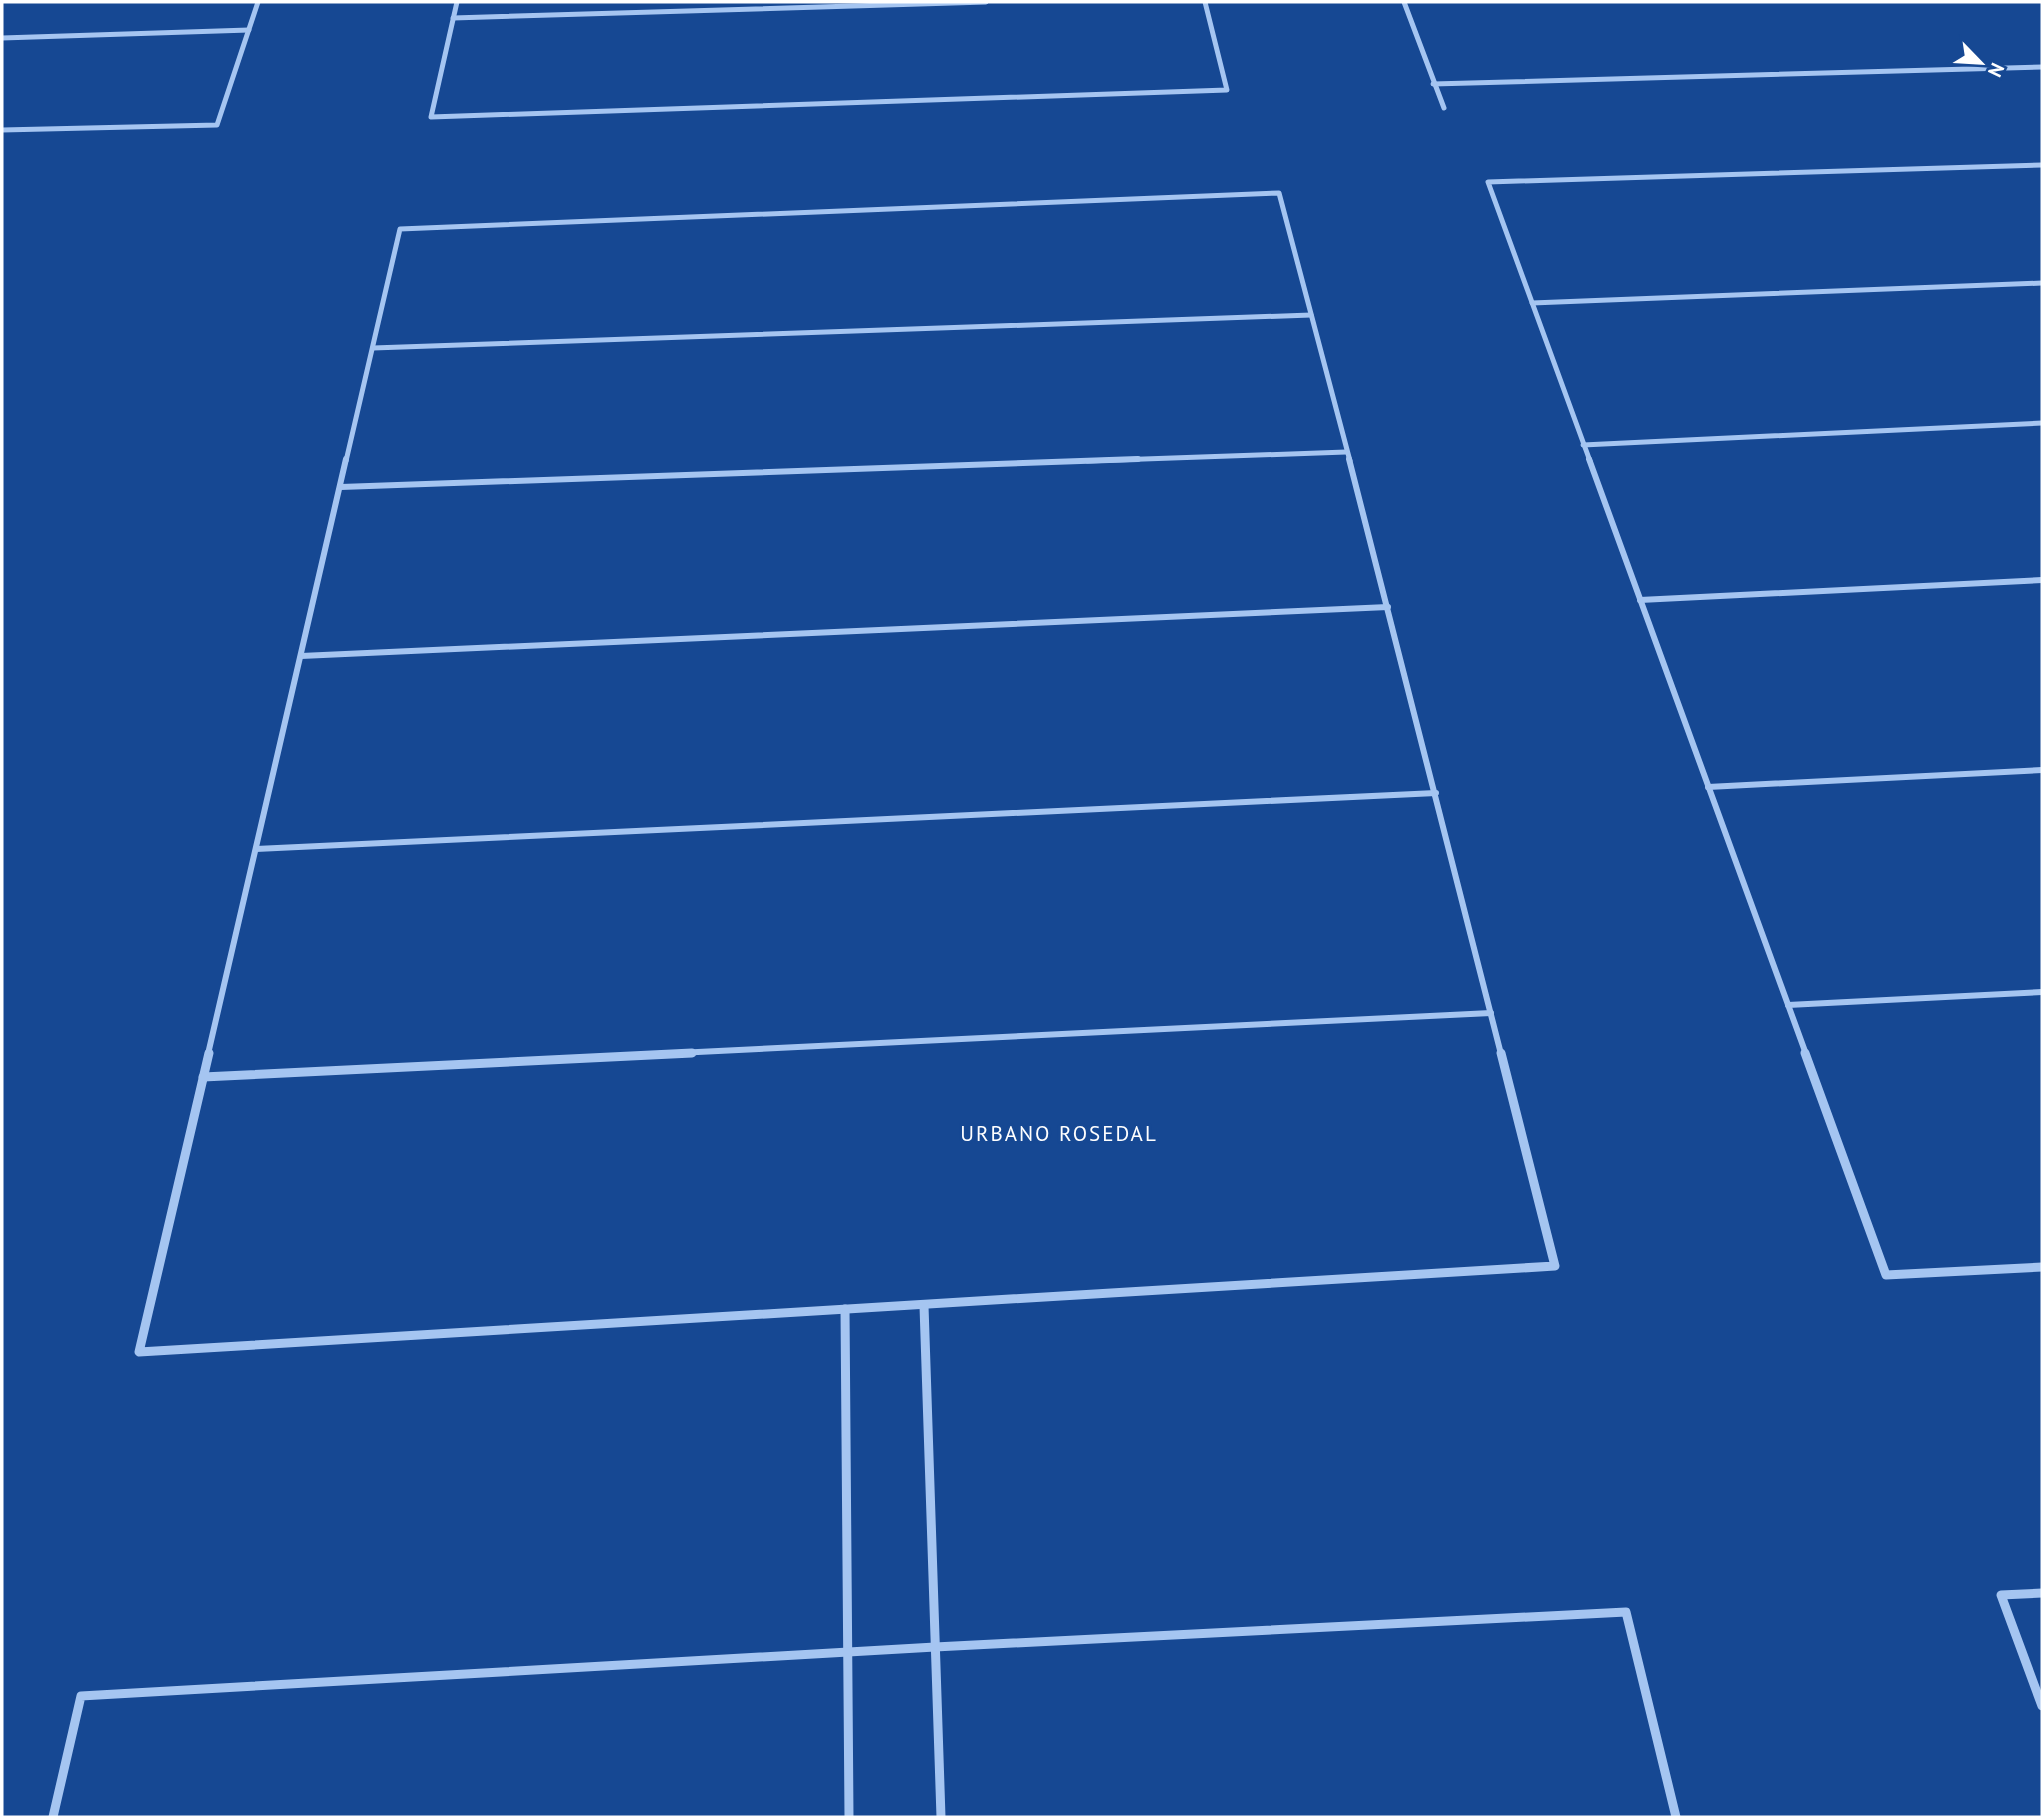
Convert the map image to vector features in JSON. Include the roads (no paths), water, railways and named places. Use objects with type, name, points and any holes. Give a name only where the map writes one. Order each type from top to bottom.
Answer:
[{"type":"street","points":[[2,130],[217,125],[258,2]]},
{"type":"street","points":[[457,2],[431,117],[1227,90],[1205,2]]},
{"type":"street","points":[[453,18],[986,2]]},
{"type":"street","points":[[1404,2],[1444,108]]},
{"type":"street","points":[[2,38],[249,30]]},
{"type":"street","points":[[1433,84],[2042,67]]},
{"type":"street","points":[[2042,165],[1488,182],[1886,1275],[2042,1267]]},
{"type":"street","points":[[1279,193],[1311,315],[1436,793],[1555,1266],[139,1352],[400,229],[1279,193]]},
{"type":"street","points":[[1532,303],[2042,283]]},
{"type":"street","points":[[373,348],[1311,315]]},
{"type":"street","points":[[1583,445],[2042,423]]},
{"type":"street","points":[[341,487],[1346,452]]},
{"type":"street","points":[[1640,600],[2042,580]]},
{"type":"street","points":[[301,656],[1388,607]]},
{"type":"street","points":[[1708,788],[2042,770]]},
{"type":"street","points":[[256,849],[1436,793]]},
{"type":"street","points":[[1788,1005],[2042,992]]},
{"type":"street","points":[[203,1077],[1491,1013]]},
{"type":"street","points":[[924,1306],[940,1817]]},
{"type":"street","points":[[845,1309],[849,1817]]},
{"type":"street","points":[[2042,1592],[2001,1595],[2042,1706]]},
{"type":"street","points":[[53,1817],[81,1696],[935,1647],[1626,1612],[1676,1817]]},
{"type":"district","name":"URBANO ROSEDAL","points":[[1059,1134]]}]
